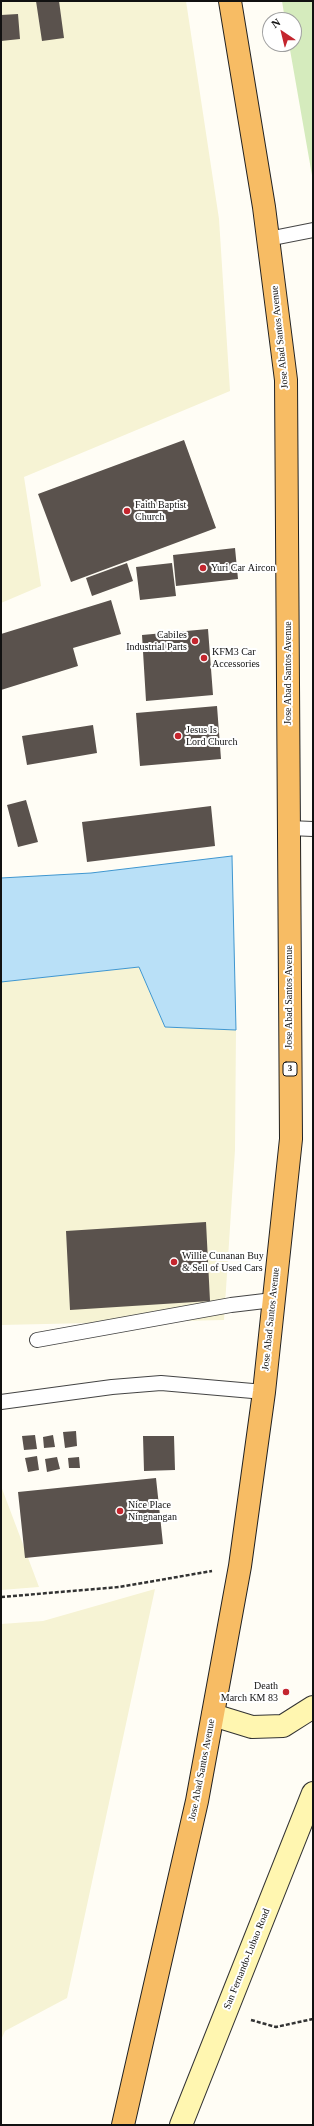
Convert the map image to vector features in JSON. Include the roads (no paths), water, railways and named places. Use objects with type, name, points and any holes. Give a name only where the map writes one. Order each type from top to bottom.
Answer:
[{"type":"highway","name":"Jose Abad Santos Avenue","points":[[123,2125],[197,1801],[240,1566],[264,1392],[291,1139],[286,380],[268,239],[230,1]]},
{"type":"main road","points":[[213,1715],[252,1727],[283,1726],[313,1708]]},
{"type":"main road","name":"San Fernando-Lubao Road","points":[[181,2125],[313,1793]]},
{"type":"lane","points":[[268,239],[313,230]]},
{"type":"lane","points":[[288,828],[313,829]]},
{"type":"lane","points":[[37,1340],[232,1305],[273,1300]]},
{"type":"lane","points":[[1,1402],[112,1387],[161,1383],[264,1392]]},
{"type":"water","points":[[232,856],[236,1030],[165,1027],[139,967],[1,982],[1,878],[91,873]]},
{"type":"place","name":"Faith Baptist Church","points":[[127,511]]},
{"type":"place","name":"Yuri Car Aircon","points":[[203,568]]},
{"type":"place","name":"Cabiles Industrial Parts","points":[[195,641]]},
{"type":"place","name":"KFM3 Car Accessories","points":[[204,658]]},
{"type":"place","name":"Jesus Is Lord Church","points":[[178,736]]},
{"type":"place","name":"Willie Cunanan Buy & Sell of Used Cars","points":[[174,1262]]},
{"type":"place","name":"Nice Place Ningnangan","points":[[120,1511]]},
{"type":"place","name":"Death March KM 83","points":[[286,1692]]}]
